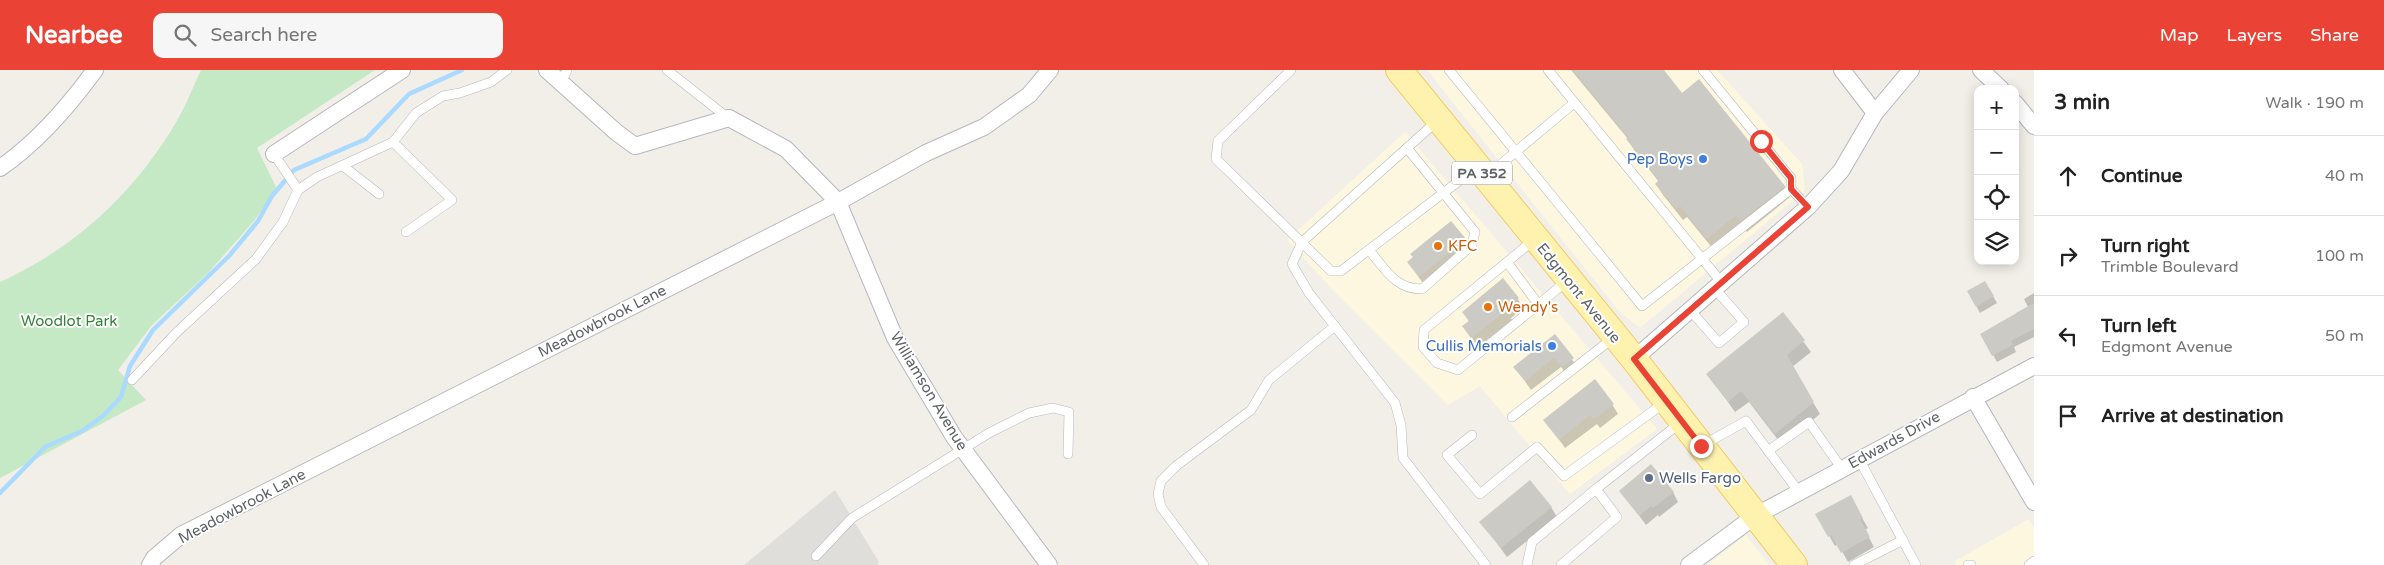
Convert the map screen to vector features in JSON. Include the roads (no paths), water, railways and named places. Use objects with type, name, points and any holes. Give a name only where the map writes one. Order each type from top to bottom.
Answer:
[{"type":"main road","name":"Edgmont Avenue","points":[[1399,70],[1634,359],[1794,565]]},
{"type":"street","points":[[0,168],[42,134],[70,104],[95,70]]},
{"type":"street","points":[[274,154],[402,70]]},
{"type":"street","points":[[547,70],[564,76],[635,146],[728,118],[786,149],[838,202]]},
{"type":"street","name":"Meadowbrook Lane","points":[[150,565],[154,558],[181,535],[838,202],[926,152],[984,127],[1029,95],[1050,70]]},
{"type":"street","points":[[1842,70],[1875,113]]},
{"type":"street","points":[[1634,359],[1808,207],[1840,171],[1875,113],[1911,70]]},
{"type":"street","points":[[1981,70],[1997,85]]},
{"type":"street","points":[[2019,108],[2034,126]]},
{"type":"street","name":"Williamson Avenue","points":[[838,202],[895,338],[964,450],[1049,565]]},
{"type":"street","name":"Edwards Drive","points":[[1689,565],[1755,516],[1973,397],[2034,366]]},
{"type":"street","points":[[1973,397],[2034,502]]},
{"type":"lane","points":[[132,380],[177,332],[256,259],[283,222],[298,190],[317,177],[393,142],[416,113],[443,96],[460,93],[492,82],[507,70]]},
{"type":"lane","points":[[667,70],[728,118]]},
{"type":"lane","points":[[1291,70],[1218,141],[1216,159],[1331,271],[1341,271],[1443,194],[1517,151],[1574,103]]},
{"type":"lane","points":[[1450,70],[1642,306],[1791,189]]},
{"type":"lane","points":[[1548,70],[1702,259],[1718,286],[1744,322],[1719,342],[1690,310]]},
{"type":"lane","points":[[1703,70],[1791,178],[1791,189],[1808,207]]},
{"type":"lane","points":[[1439,120],[1302,242],[1292,264],[1309,294],[1395,403],[1401,425],[1403,458],[1485,565]]},
{"type":"lane","points":[[393,142],[452,200],[406,232]]},
{"type":"lane","points":[[1369,250],[1393,278],[1407,288],[1422,288],[1472,245],[1475,232],[1464,216],[1443,194],[1406,148]]},
{"type":"lane","points":[[274,154],[298,190]]},
{"type":"lane","points":[[343,166],[379,194]]},
{"type":"lane","points":[[1535,238],[1424,330],[1423,347],[1438,363],[1458,370],[1568,280]]},
{"type":"lane","points":[[1507,262],[1538,304]]},
{"type":"lane","points":[[1204,565],[1161,507],[1158,494],[1161,481],[1176,466],[1251,410],[1269,380],[1335,326]]},
{"type":"lane","points":[[1512,417],[1615,336]]},
{"type":"lane","points":[[1472,435],[1447,455],[1480,494],[1537,447],[1564,476],[1666,401]]},
{"type":"lane","points":[[816,556],[852,518],[989,434],[1029,414],[1053,408],[1070,412],[1068,454]]},
{"type":"lane","points":[[1527,565],[1532,542],[1682,422]]},
{"type":"lane","points":[[1701,446],[1746,422],[1799,492]]},
{"type":"lane","points":[[1768,451],[1809,422],[1842,469]]},
{"type":"lane","points":[[1859,459],[1916,565]]},
{"type":"lane","points":[[1561,565],[1617,517],[1596,489]]},
{"type":"lane","points":[[1854,565],[1903,540]]},
{"type":"lane","points":[[2028,565],[2034,561]]},
{"type":"waterway","points":[[0,493],[45,447],[82,431],[103,416],[121,397],[130,366],[153,330],[229,256],[258,221],[272,196],[294,170],[366,139],[409,94],[462,70]]},
{"type":"place","name":"Pep Boys","points":[[1703,159]]},
{"type":"place","name":"KFC","points":[[1438,246]]},
{"type":"place","name":"Wendy's","points":[[1488,307]]},
{"type":"place","name":"Cullis Memorials","points":[[1552,346]]},
{"type":"place","name":"Wells Fargo","points":[[1649,478]]},
{"type":"park label","name":"Woodlot Park","points":[[69,321]]}]
